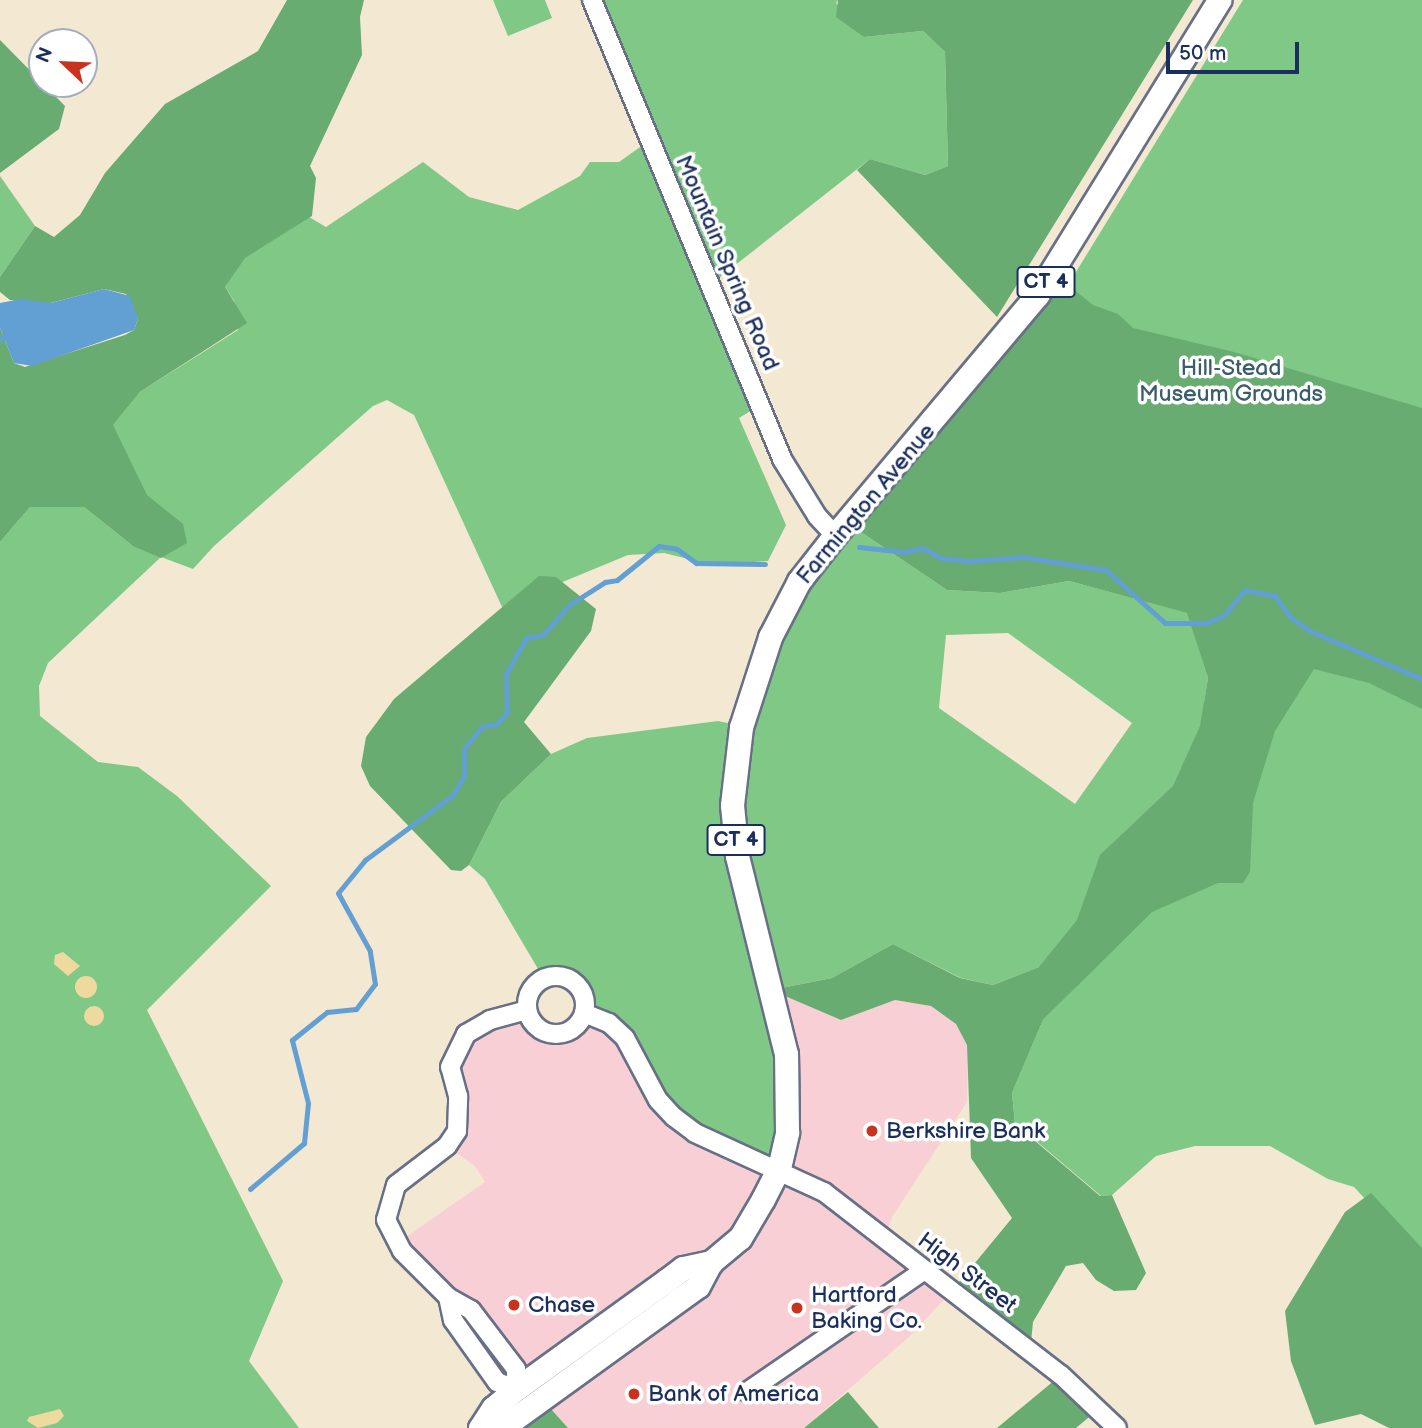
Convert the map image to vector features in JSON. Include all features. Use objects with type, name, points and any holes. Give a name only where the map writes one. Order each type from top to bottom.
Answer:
[{"type":"main road","name":"Farmington Avenue","points":[[480,1428],[514,1419],[698,1286],[711,1262],[740,1238],[779,1168],[787,1132],[786,1054],[737,856],[733,769],[754,680],[770,637],[799,581],[1037,295],[1219,0]]},
{"type":"main road","name":"Farmington Avenue","points":[[480,1428],[493,1408],[516,1389],[683,1268],[711,1262]]},
{"type":"street","name":"Mountain Spring Road","points":[[592,0],[782,459],[817,516],[835,535]]},
{"type":"street","points":[[554,976],[578,986],[584,1013],[573,1029],[555,1035],[536,1027],[527,1010],[536,984],[554,976]]},
{"type":"street","points":[[516,1389],[516,1369],[471,1310],[448,1297],[393,1239],[387,1208],[396,1185],[447,1146],[457,1131],[458,1096],[450,1067],[466,1034],[490,1020],[527,1010]]},
{"type":"street","name":"High Street","points":[[584,1013],[608,1023],[625,1038],[658,1100],[674,1118],[695,1133],[779,1168],[824,1192],[1061,1376],[1117,1428]]},
{"type":"street","points":[[747,1392],[923,1271]]},
{"type":"shaded area","points":[[771,990],[841,1020],[895,1000],[931,1006],[956,1024],[968,1045],[967,1102],[892,1217],[884,1240],[951,1292],[909,1337],[804,1428],[568,1428],[542,1399],[710,1263],[516,1389],[448,1297],[396,1244],[485,1182],[475,1166],[447,1146],[452,1078],[466,1034],[527,1010],[536,1027],[555,1035],[573,1029],[584,1013]]},
{"type":"green space","points":[[287,0],[364,0],[360,17],[362,55],[310,166],[316,178],[312,216],[245,258],[225,287],[247,323],[140,392],[113,425],[147,495],[183,524],[187,543],[161,558],[133,546],[84,507],[30,507],[0,542],[0,328],[14,363],[25,367],[125,335],[134,330],[138,319],[126,294],[104,289],[47,304],[10,300],[0,292],[0,277],[35,226],[54,237],[80,215],[105,173],[165,104],[258,51]]},
{"type":"green space","points":[[493,0],[545,0],[552,18],[508,36]]},
{"type":"green space","points":[[592,0],[838,0],[836,3],[864,37],[923,31],[945,52],[948,166],[925,175],[870,159],[710,285],[760,405],[739,418],[786,525],[768,561],[713,565],[664,553],[628,555],[502,607],[414,415],[387,400],[373,406],[214,546],[193,569],[161,557],[48,663],[39,686],[40,716],[98,762],[138,767],[177,796],[271,886],[147,1010],[283,1281],[249,1361],[299,1428],[0,1428],[0,542],[30,507],[84,507],[133,546],[42,458],[116,421],[140,392],[238,330],[234,301],[225,287],[287,193],[309,217],[326,227],[423,162],[469,197],[518,210],[580,176],[590,162],[619,162],[650,140]]},
{"type":"green space","points":[[838,0],[1193,0],[997,317],[857,170],[870,159],[925,175],[948,166],[945,52],[923,31],[864,37],[836,17]]},
{"type":"green space","name":"Hill-Stead Museum Grounds","points":[[1243,0],[1422,0],[1422,1260],[1354,1187],[1328,1179],[1270,1146],[1195,1146],[1156,1156],[1112,1195],[1101,1196],[1015,1123],[1012,1093],[1043,1020],[1076,987],[1039,967],[993,985],[961,978],[893,944],[832,978],[771,990],[786,1054],[779,1168],[695,1133],[632,1053],[584,1013],[578,986],[562,976],[544,979],[485,879],[469,865],[501,802],[551,754],[587,738],[718,721],[741,726],[754,680],[846,522],[947,590],[1000,593],[1069,581],[1188,613],[1208,678],[1204,703],[1276,612],[1068,285]],"holes":[[[1008,633],[1132,723],[1075,804],[939,708],[946,635]]]},
{"type":"green space","points":[[0,40],[28,68],[28,98],[57,98],[65,106],[59,129],[0,173]]},
{"type":"green space","points":[[0,176],[35,226],[0,277]]},
{"type":"green space","name":"Hill-Stead Museum Grounds","points":[[1064,254],[1068,285],[1093,305],[1118,314],[1133,328],[1234,352],[1422,408],[1422,709],[1369,683],[1314,669],[1275,731],[1253,803],[1250,872],[1243,883],[1218,883],[1152,912],[1043,1020],[1012,1093],[1015,1124],[1100,1196],[1112,1195],[1146,1273],[1136,1290],[1114,1291],[1096,1280],[1083,1263],[1066,1266],[1033,1322],[1030,1352],[951,1292],[1012,1218],[971,1158],[967,1045],[956,1024],[931,1006],[895,1000],[841,1020],[771,990],[832,978],[893,944],[960,978],[993,985],[1039,967],[1077,920],[1100,855],[1173,786],[1200,726],[1208,678],[1187,613],[1069,581],[1000,593],[947,590],[846,522]]},
{"type":"green space","points":[[539,576],[556,577],[596,609],[591,631],[524,722],[551,754],[501,802],[469,865],[461,871],[451,870],[370,786],[361,766],[366,737],[394,699]]},
{"type":"green space","points":[[1371,1193],[1422,1248],[1422,1428],[1389,1428],[1361,1414],[1315,1425],[1291,1361],[1285,1311],[1345,1212]]},
{"type":"green space","points":[[1061,1375],[1100,1408],[1076,1428],[997,1428]]},
{"type":"green space","points":[[848,1392],[879,1428],[804,1428]]},
{"type":"green space","points":[[542,1399],[568,1428],[509,1428]]},
{"type":"sand","points":[[63,952],[80,966],[68,976],[54,964],[55,955]]},
{"type":"sand","points":[[86,976],[94,979],[97,987],[94,995],[86,998],[78,995],[75,987],[78,979]]},
{"type":"sand","points":[[90,1006],[98,1006],[104,1016],[98,1026],[90,1026],[84,1020],[84,1012]]},
{"type":"sand","points":[[60,1409],[64,1416],[57,1423],[38,1428],[27,1421],[29,1417]]},
{"type":"water","points":[[104,289],[130,296],[138,319],[134,330],[32,366],[14,363],[0,328],[0,303],[21,299],[51,303]]},
{"type":"waterway","points":[[0,339],[4,337]]},
{"type":"waterway","points":[[250,1189],[304,1143],[308,1103],[292,1040],[327,1012],[356,1009],[375,984],[370,951],[338,893],[365,860],[453,795],[464,776],[464,749],[481,727],[497,724],[507,712],[506,674],[526,638],[543,635],[569,605],[605,582],[617,580],[659,546],[677,549],[696,563],[765,564]]},
{"type":"waterway","points":[[859,547],[905,552],[922,548],[941,558],[969,561],[1023,557],[1106,570],[1165,623],[1207,623],[1224,615],[1245,590],[1275,596],[1290,617],[1310,631],[1422,679]]},
{"type":"place","name":"Berkshire Bank","points":[[872,1131]]},
{"type":"place","name":"Chase","points":[[514,1305]]},
{"type":"place","name":"Hartford Baking Co.","points":[[797,1308]]},
{"type":"place","name":"Bank of America","points":[[634,1394]]}]
